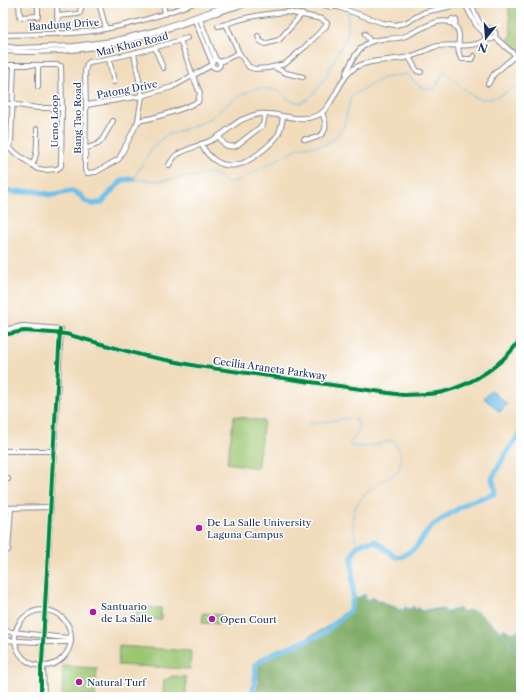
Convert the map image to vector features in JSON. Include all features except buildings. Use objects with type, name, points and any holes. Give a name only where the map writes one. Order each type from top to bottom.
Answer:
[{"type":"street","points":[[19,3],[20,17],[38,16],[38,3]]},
{"type":"street","points":[[57,3],[58,34]]},
{"type":"street","points":[[57,16],[80,13],[81,10],[78,3]]},
{"type":"street","points":[[99,3],[106,29]]},
{"type":"street","points":[[162,3],[165,14]]},
{"type":"street","name":"Bandung Drive","points":[[3,35],[58,34],[106,29],[165,14],[194,3]]},
{"type":"street","points":[[3,51],[38,52],[114,43],[154,33],[234,3]]},
{"type":"street","points":[[3,46],[16,48],[74,46],[112,41],[136,36],[248,3]]},
{"type":"street","points":[[316,3],[332,8],[339,8]]},
{"type":"street","points":[[331,3],[339,8],[383,23],[395,25],[405,23],[425,12],[466,3],[476,25],[491,40],[495,37]]},
{"type":"street","points":[[471,3],[486,34]]},
{"type":"street","points":[[218,26],[248,16],[288,12],[322,19],[327,23],[326,26],[306,46],[285,64],[255,69],[248,67],[239,54],[226,24]]},
{"type":"street","points":[[258,36],[260,41],[265,44],[279,40],[302,14]]},
{"type":"street","points":[[197,18],[215,62]]},
{"type":"street","points":[[169,165],[173,158],[178,154],[219,136],[241,119],[265,114],[303,119],[317,116],[322,113],[333,98],[358,50],[370,41],[404,37],[432,24],[446,21],[455,26],[459,36],[458,52],[462,60],[472,59],[474,56]]},
{"type":"street","points":[[345,76],[358,66],[409,57],[440,45],[480,43],[491,29],[494,30],[495,37],[505,44],[515,56],[521,58]]},
{"type":"street","points":[[365,34],[370,41]]},
{"type":"street","name":"Mai Khao Road","points":[[89,62],[109,59],[155,48],[187,38]]},
{"type":"street","points":[[134,52],[142,96],[138,121],[157,118],[198,102],[200,99],[200,93],[180,40]]},
{"type":"street","points":[[155,48],[163,68]]},
{"type":"street","name":"Patong Drive","points":[[86,105],[142,96],[172,88],[215,62],[239,54]]},
{"type":"street","points":[[488,84],[494,74],[515,56]]},
{"type":"street","points":[[409,57],[417,71],[421,72]]},
{"type":"street","points":[[109,59],[114,82]]},
{"type":"street","points":[[352,60],[358,66]]},
{"type":"street","name":"Bang Tao Road","points":[[89,62],[86,64],[85,71],[85,170],[87,173],[96,172],[119,159],[138,121]]},
{"type":"street","name":"Ueno Loop","points":[[3,65],[58,65],[62,68],[61,163],[59,168],[42,170],[32,165],[3,144]]},
{"type":"street","points":[[8,148],[11,142],[14,65]]},
{"type":"street","points":[[38,65],[38,87]]},
{"type":"street","points":[[274,67],[286,73],[303,77]]},
{"type":"street","points":[[3,103],[12,105],[62,108]]},
{"type":"street","points":[[304,139],[310,140],[323,133],[326,123],[322,113]]},
{"type":"street","points":[[219,136],[226,146],[236,146],[263,125],[265,114]]},
{"type":"street","points":[[201,144],[206,153],[215,160],[225,165],[236,166],[259,153],[274,139],[282,126],[283,117]]},
{"type":"street","points":[[85,149],[98,144],[113,121]]},
{"type":"street","points":[[32,165],[35,160],[37,129]]},
{"type":"street","name":"Cecilia Araneta Parkway","points":[[3,330],[23,326],[61,331],[141,356],[197,366],[403,395],[443,392],[477,379],[504,358],[521,340]]},
{"type":"street","points":[[41,697],[43,636],[61,331]]},
{"type":"street","name":"Cecilia Araneta Parkway","points":[[3,335],[24,332],[61,331]]},
{"type":"street","points":[[3,451],[54,451]]},
{"type":"street","points":[[3,479],[8,479]]},
{"type":"street","points":[[3,508],[51,508]]},
{"type":"street","points":[[8,550],[10,508]]},
{"type":"street","points":[[45,610],[52,611],[64,619],[68,624],[71,640],[66,655],[61,660],[56,663],[35,665],[25,660],[18,651],[14,640],[15,632],[17,625],[26,615],[32,612],[45,610]]},
{"type":"street","points":[[3,631],[71,640]]},
{"type":"street","points":[[3,640],[43,642],[71,640]]},
{"type":"street","points":[[42,665],[44,697]]},
{"type":"green space","points":[[508,3],[521,3],[521,52],[508,40],[511,34]]},
{"type":"green space","points":[[234,416],[264,421],[257,468],[227,463]]},
{"type":"green space","points":[[365,595],[365,599],[367,601],[373,598],[391,607],[394,606],[400,611],[406,607],[408,610],[411,610],[413,607],[416,611],[418,608],[422,612],[430,609],[432,611],[434,609],[443,610],[449,613],[458,609],[464,612],[474,611],[502,632],[504,629],[511,633],[521,630],[521,697],[256,697],[259,681],[259,662],[322,630],[350,611],[353,600]]},
{"type":"green space","points":[[137,606],[161,608],[161,620],[136,618]]},
{"type":"green space","name":"Open Court","points":[[203,613],[222,615],[222,624],[202,623]]},
{"type":"green space","points":[[119,646],[191,651],[190,669],[118,665]]},
{"type":"green space","name":"Natural Turf","points":[[63,666],[97,668],[95,697],[62,697]]},
{"type":"green space","points":[[172,676],[186,677],[186,697],[163,697],[164,680]]},
{"type":"water","points":[[491,390],[507,404],[500,412],[484,398]]},
{"type":"waterway","points":[[348,3],[348,8]]},
{"type":"waterway","points":[[348,12],[348,33],[326,76],[316,91],[307,100],[300,103],[290,100],[280,92],[256,88],[235,98],[212,117],[197,125],[165,136],[154,145],[133,179],[157,181],[208,173],[220,177],[227,183],[240,180],[298,148],[324,145],[334,139],[344,126],[351,96],[383,78],[407,74],[422,88],[435,89],[444,71],[473,96],[479,99],[498,96],[521,83]]},
{"type":"waterway","points":[[3,183],[6,190],[12,192],[34,191],[51,195],[72,191],[80,195],[85,201],[93,204],[101,203],[122,180],[133,179]]},
{"type":"waterway","points":[[308,424],[352,418],[357,420],[359,431],[349,445],[365,447],[392,440],[400,451],[401,458],[399,471],[371,489],[359,501],[355,508],[353,524],[357,547]]},
{"type":"waterway","points":[[252,697],[256,675],[255,665],[278,651],[324,633],[350,610],[353,599],[352,556],[357,547],[364,543],[375,541],[396,557],[403,556],[415,548],[431,527],[448,515],[469,502],[494,494],[495,490],[492,478],[505,455],[521,432]]},
{"type":"waterway","points":[[353,599],[366,594],[365,599],[367,598],[367,600],[373,597],[400,610],[402,608],[402,611],[406,606],[408,609],[410,607],[410,609],[413,605],[416,610],[418,607],[422,611],[427,609],[444,609],[445,612],[449,612],[458,608],[464,612],[467,610],[478,611],[501,631],[508,640],[510,646],[516,649],[521,667]]},
{"type":"waterway","points":[[502,632],[504,628],[511,633],[521,629]]},
{"type":"cycle path","points":[[41,697],[41,666],[60,329]]},
{"type":"cycle path","points":[[3,335],[24,331],[66,334],[141,355],[197,366],[403,395],[438,393],[466,384],[496,365],[521,339]]},
{"type":"place","name":"De La Salle University Laguna Campus","points":[[199,528]]},
{"type":"place","name":"Santuario de La Salle","points":[[93,612]]},
{"type":"place","name":"Open Court","points":[[212,619]]},
{"type":"place","name":"Natural Turf","points":[[79,682]]}]
